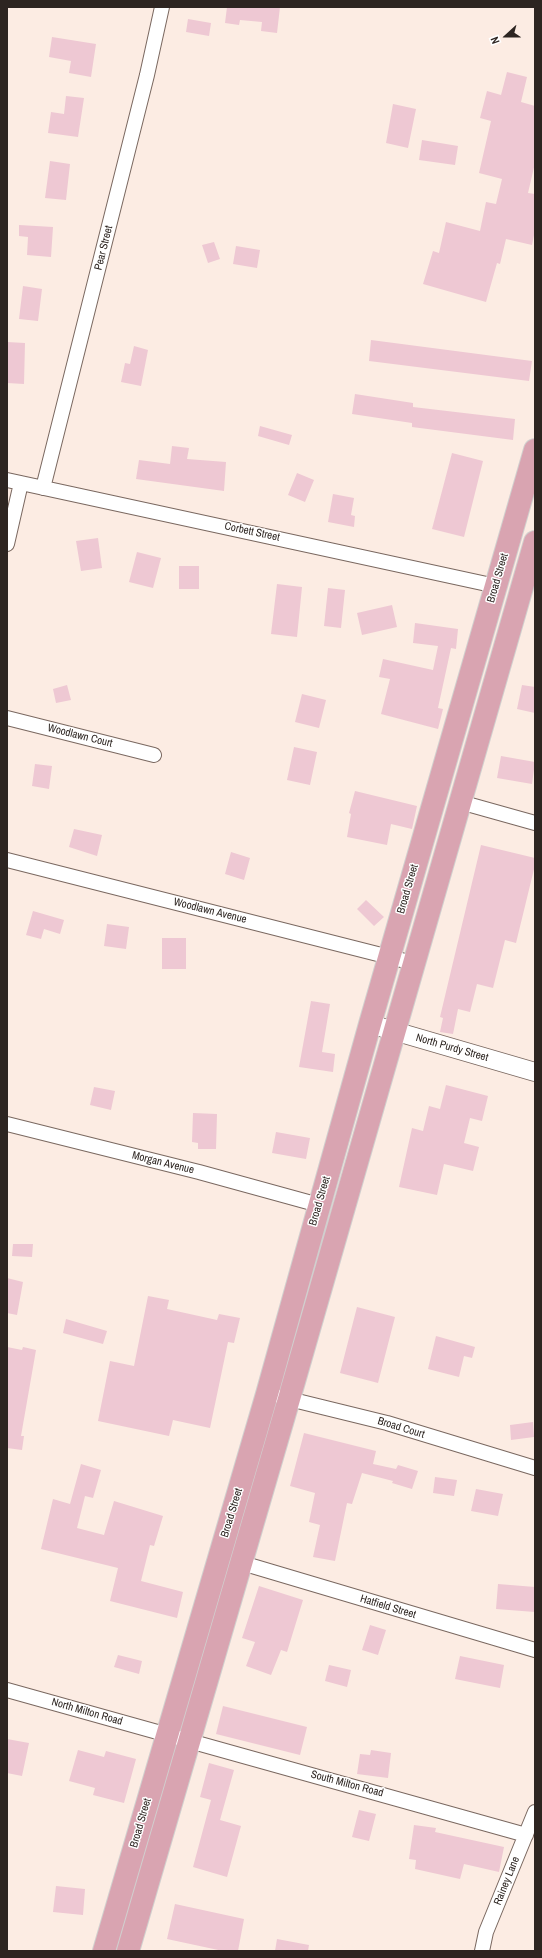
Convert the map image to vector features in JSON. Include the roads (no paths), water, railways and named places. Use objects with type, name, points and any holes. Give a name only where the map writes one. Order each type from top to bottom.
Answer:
[{"type":"main road","name":"Broad Street","points":[[104,1951],[267,1394],[389,957],[535,450]]},
{"type":"main road","name":"Broad Street","points":[[128,1951],[290,1399],[535,542]]},
{"type":"street","name":"Pear Street","points":[[43,488],[145,82],[162,7]]},
{"type":"street","name":"Corbett Street","points":[[7,480],[496,586]]},
{"type":"street","points":[[7,544],[21,483]]},
{"type":"street","name":"Woodlawn Court","points":[[7,718],[154,755]]},
{"type":"street","points":[[460,802],[535,824]]},
{"type":"street","name":"Woodlawn Avenue","points":[[7,860],[414,963]]},
{"type":"street","name":"North Purdy Street","points":[[370,1024],[535,1072]]},
{"type":"street","name":"Morgan Avenue","points":[[7,1124],[199,1172],[319,1205]]},
{"type":"street","name":"Broad Court","points":[[267,1394],[387,1424],[535,1468]]},
{"type":"street","name":"Hatfield Street","points":[[242,1563],[535,1650]]},
{"type":"street","name":"North Milton Road","points":[[7,1690],[167,1734]]},
{"type":"street","name":"South Milton Road","points":[[167,1734],[526,1835]]},
{"type":"street","name":"Rainey Lane","points":[[482,1951],[486,1932],[535,1812]]}]
